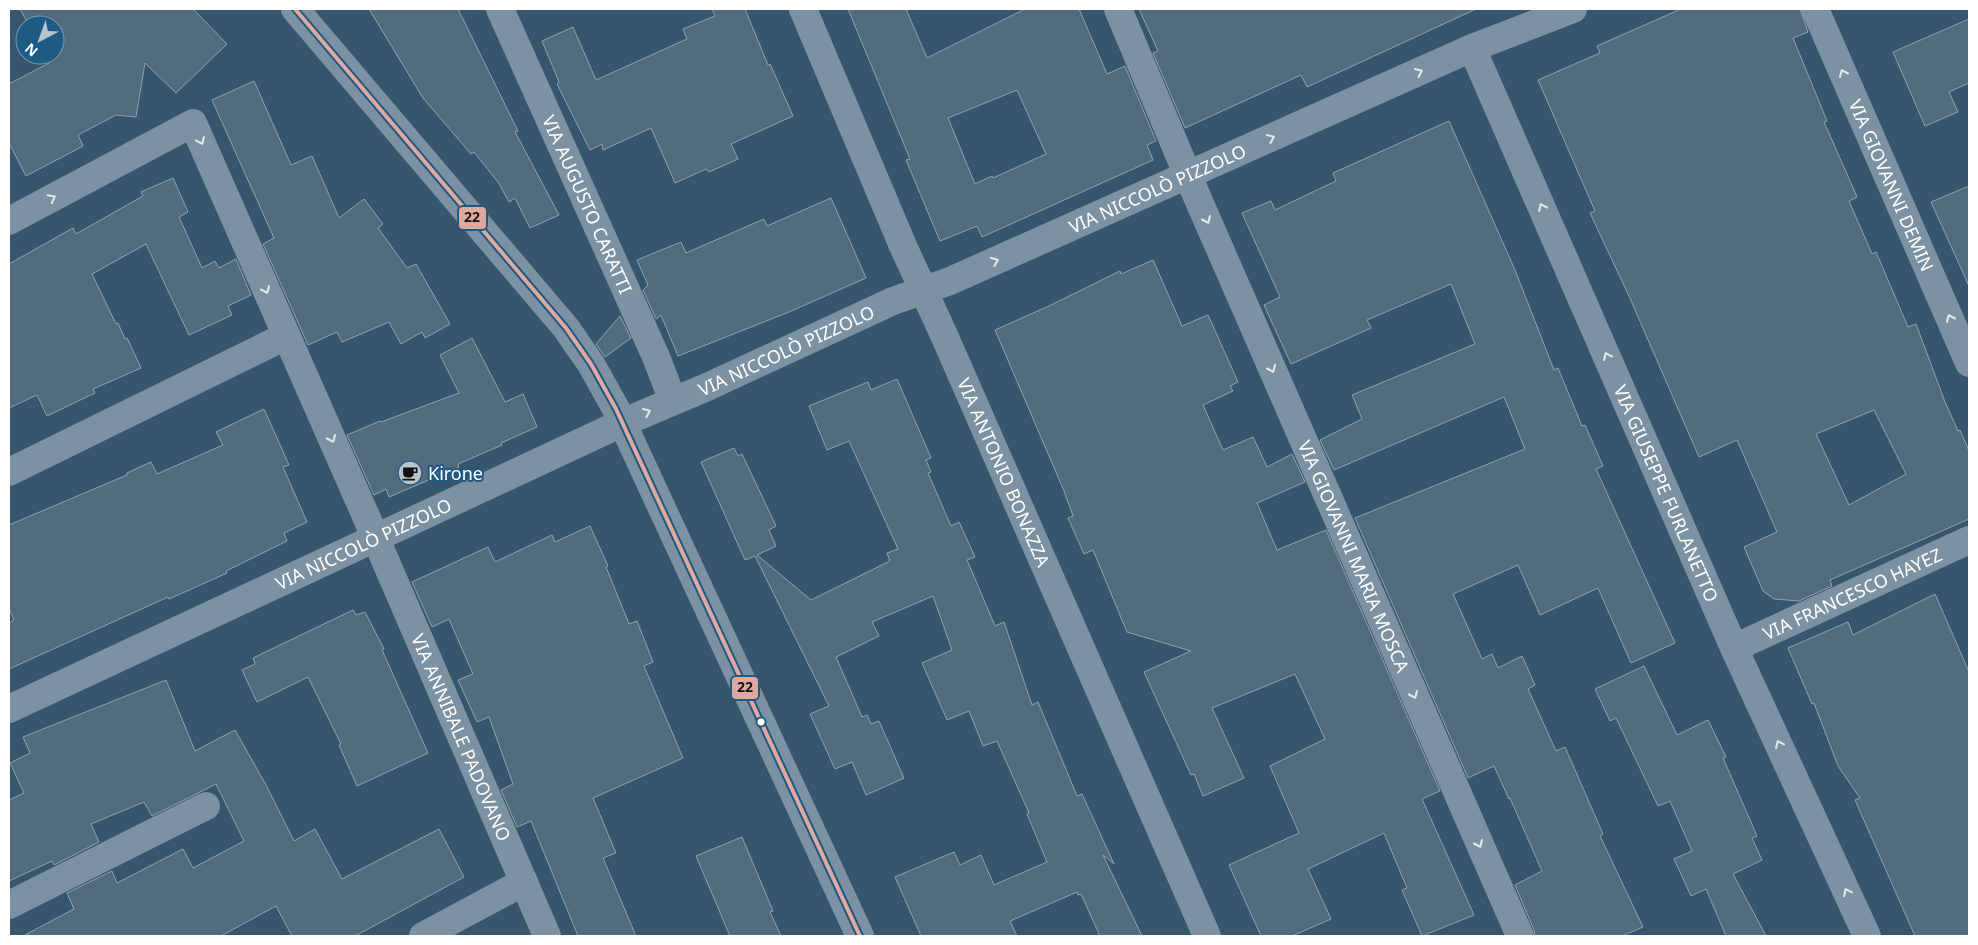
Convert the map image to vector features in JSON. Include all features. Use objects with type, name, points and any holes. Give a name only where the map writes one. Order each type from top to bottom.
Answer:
[{"type":"street","points":[[295,9],[566,328],[604,388],[651,482],[860,936]]},
{"type":"street","name":"VIA AUGUSTO CARATTI","points":[[500,9],[656,357],[673,402]]},
{"type":"street","name":"VIA ANTONIO BONAZZA","points":[[803,9],[903,246],[1207,936]]},
{"type":"street","name":"VIA GIOVANNI MARIA MOSCA","points":[[1118,9],[1188,176],[1520,936]]},
{"type":"street","name":"VIA NICCOLÒ PIZZOLO","points":[[9,709],[622,423],[673,402],[894,301],[950,281],[1472,48],[1573,9]]},
{"type":"street","name":"VIA GIOVANNI DEMIN","points":[[1815,9],[1969,363]]},
{"type":"street","name":"VIA GIUSEPPE FURLANETTO","points":[[1472,48],[1734,648],[1867,936]]},
{"type":"street","name":"VIA ANNIBALE PADOVANO","points":[[9,221],[193,123],[376,539],[547,936]]},
{"type":"street","points":[[9,472],[286,336]]},
{"type":"street","name":"VIA FRANCESCO HAYEZ","points":[[1734,648],[1969,540]]},
{"type":"street","points":[[9,904],[206,806]]},
{"type":"street","points":[[423,936],[524,882]]},
{"type":"building","points":[[20,9],[193,9],[227,44],[176,93],[145,63],[136,117],[116,115],[78,135],[83,146],[26,176],[9,143],[9,84],[45,65],[65,65],[65,15],[23,15]]},
{"type":"building","points":[[369,9],[458,9],[518,131],[515,132],[559,215],[530,228],[515,198],[509,202],[498,182],[474,152],[471,154],[423,98]]},
{"type":"building","points":[[712,9],[745,9],[768,65],[770,64],[793,116],[731,144],[738,159],[709,172],[706,169],[675,183],[651,128],[603,150],[602,144],[590,150],[557,84],[559,82],[542,41],[573,27],[596,80],[687,39],[683,29],[715,16]]},
{"type":"building","points":[[848,9],[906,9],[927,58],[1025,9],[1079,9],[1107,74],[1125,66],[1156,141],[1147,145],[1153,160],[982,237],[977,226],[940,241],[906,160],[910,159]],"holes":[[[1017,90],[1046,154],[975,184],[948,118]]]},
{"type":"building","points":[[1139,9],[1476,9],[1307,87],[1301,75],[1185,128],[1153,53],[1158,51]]},
{"type":"building","points":[[1681,9],[1800,9],[1808,32],[1793,38],[1827,121],[1824,122],[1857,197],[1849,201],[1872,254],[1876,252],[1908,327],[1916,324],[1945,402],[1969,451],[1969,519],[1830,580],[1832,586],[1799,601],[1774,599],[1763,591],[1744,547],[1777,532],[1737,440],[1699,457],[1629,296],[1590,213],[1595,211],[1538,80],[1600,53],[1597,46]],"holes":[[[1874,410],[1906,474],[1849,505],[1816,434]]]},
{"type":"building","points":[[1969,19],[1969,83],[1949,92],[1958,112],[1925,126],[1893,52]]},
{"type":"building","points":[[254,81],[291,165],[312,156],[339,218],[364,199],[383,224],[378,228],[407,268],[416,264],[450,324],[425,338],[422,332],[401,344],[389,322],[342,342],[337,332],[308,345],[263,244],[274,238],[212,100]]},
{"type":"building","points":[[1449,121],[1515,270],[1554,370],[1558,368],[1582,426],[1585,425],[1603,466],[1596,469],[1675,643],[1631,663],[1598,588],[1540,615],[1518,565],[1453,594],[1482,659],[1492,654],[1498,668],[1522,656],[1535,685],[1528,689],[1556,751],[1565,747],[1603,834],[1600,836],[1643,927],[1622,936],[1535,936],[1515,885],[1542,871],[1494,766],[1468,778],[1355,518],[1525,449],[1504,397],[1334,470],[1320,440],[1362,419],[1352,395],[1475,344],[1451,284],[1367,320],[1371,328],[1291,364],[1264,305],[1280,297],[1242,213],[1271,201],[1275,210],[1336,181],[1333,173]]},
{"type":"building","points":[[173,178],[188,212],[179,217],[202,268],[215,261],[219,268],[236,259],[251,295],[228,306],[232,315],[189,335],[146,244],[92,274],[116,324],[118,323],[125,339],[127,338],[141,368],[93,389],[95,393],[47,416],[37,395],[9,408],[9,264],[73,228],[76,234],[143,196],[141,192]]},
{"type":"building","points":[[1969,186],[1969,286],[1931,202]]},
{"type":"building","points":[[831,198],[866,278],[789,312],[678,356],[661,315],[656,319],[643,290],[648,285],[637,260],[681,242],[686,253],[764,219],[767,226]]},
{"type":"building","points":[[1153,260],[1182,326],[1208,315],[1238,382],[1230,386],[1233,391],[1203,405],[1223,450],[1253,437],[1267,467],[1292,454],[1305,482],[1257,503],[1277,550],[1326,530],[1440,791],[1422,799],[1474,915],[1422,936],[1402,890],[1407,888],[1384,833],[1308,869],[1331,919],[1292,936],[1261,936],[1229,865],[1299,833],[1270,766],[1325,739],[1295,674],[1212,708],[1244,778],[1203,796],[1194,774],[1191,775],[1144,672],[1191,651],[1127,632],[1093,550],[1084,554],[1068,518],[1073,516],[1064,491],[995,330],[1120,271],[1121,274]]},
{"type":"building","points":[[620,316],[631,338],[605,357],[596,344]]},
{"type":"building","points":[[472,338],[505,402],[523,394],[537,427],[458,464],[459,467],[389,497],[386,489],[374,495],[347,435],[380,421],[459,393],[440,355]]},
{"type":"building","points":[[897,379],[931,458],[926,460],[931,472],[928,473],[951,526],[959,522],[975,557],[967,560],[995,626],[1004,622],[1032,705],[1038,702],[1077,796],[1082,794],[1114,864],[1103,855],[1142,936],[1100,936],[1081,894],[1078,895],[1077,892],[1010,921],[1017,936],[921,936],[895,877],[954,852],[960,865],[981,855],[994,885],[1047,862],[1027,814],[1029,813],[997,741],[983,746],[969,711],[947,720],[922,663],[952,650],[933,596],[872,622],[879,636],[836,657],[862,717],[867,715],[871,724],[879,721],[904,778],[866,795],[852,762],[835,769],[810,714],[829,706],[755,556],[745,560],[701,462],[734,448],[738,456],[742,454],[776,526],[769,530],[776,546],[757,555],[811,600],[890,561],[887,553],[898,549],[849,441],[827,450],[809,406],[868,382],[871,390]]},
{"type":"building","points":[[264,409],[289,465],[283,467],[307,522],[284,533],[287,541],[226,571],[227,573],[169,599],[168,597],[9,669],[9,623],[14,620],[9,608],[9,525],[127,475],[127,473],[151,462],[157,474],[223,445],[216,432]]},
{"type":"building","points":[[590,526],[608,566],[606,567],[629,624],[637,621],[653,662],[644,666],[683,758],[593,798],[616,853],[603,858],[636,936],[578,936],[531,821],[517,827],[501,790],[513,784],[489,717],[477,722],[458,680],[473,674],[449,619],[432,627],[412,582],[488,547],[495,562],[552,535],[555,542]]},
{"type":"building","points":[[1935,594],[1969,672],[1969,936],[1915,936],[1855,800],[1860,798],[1838,766],[1814,703],[1812,704],[1788,648],[1848,622],[1853,635]]},
{"type":"building","points":[[353,610],[356,615],[365,612],[384,649],[382,650],[428,753],[357,786],[339,745],[341,744],[308,677],[257,702],[242,670],[255,664],[253,658]]},
{"type":"building","points":[[1644,666],[1677,735],[1708,720],[1726,757],[1723,758],[1757,836],[1752,838],[1762,860],[1733,874],[1766,936],[1726,936],[1706,889],[1691,896],[1674,859],[1692,851],[1670,801],[1658,806],[1616,718],[1610,721],[1595,689]]},
{"type":"building","points":[[166,680],[195,751],[235,730],[266,785],[294,841],[315,829],[342,879],[439,829],[464,877],[355,936],[292,936],[276,906],[221,936],[23,936],[74,909],[67,893],[112,871],[117,883],[183,849],[193,868],[244,841],[216,784],[152,816],[144,802],[91,824],[99,842],[54,865],[52,861],[9,881],[9,800],[24,793],[10,763],[30,753],[23,737]]},
{"type":"building","points":[[742,837],[773,911],[770,912],[781,936],[730,936],[696,856]]},
{"type":"transit line","name":"22","points":[[295,9],[566,328],[591,364],[616,409],[860,936]]},
{"type":"place","name":"Kirone","points":[[410,473]]}]
